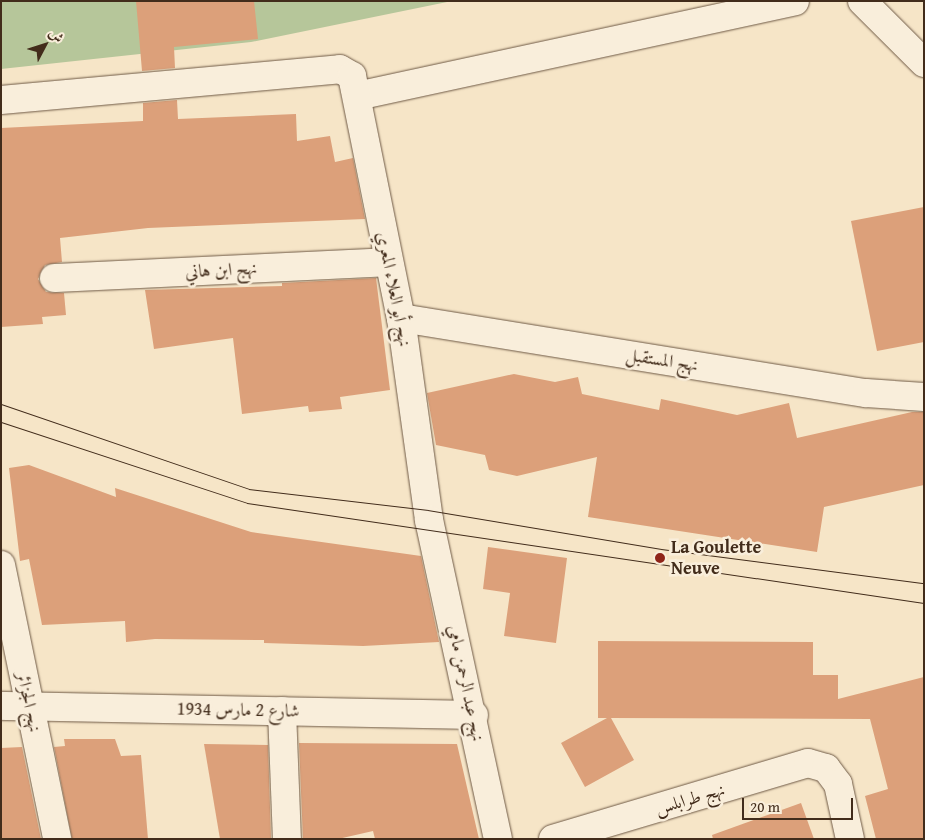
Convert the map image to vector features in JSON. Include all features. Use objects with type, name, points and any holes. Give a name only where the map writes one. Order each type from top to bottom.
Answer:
[{"type":"street","points":[[357,96],[795,1]]},
{"type":"street","points":[[862,1],[924,62]]},
{"type":"street","name":"نهج أبو العلاء المعري","points":[[1,100],[340,69],[352,76],[388,262],[401,318],[429,520]]},
{"type":"street","name":"نهج ابن هاني","points":[[54,278],[388,262]]},
{"type":"street","name":"نهج المستقبل","points":[[401,318],[866,393],[924,397]]},
{"type":"street","name":"نهج عبد الرحمن مامي","points":[[429,520],[474,714],[498,839]]},
{"type":"street","name":"نهج الجزائر","points":[[1,565],[57,839]]},
{"type":"street","name":"شارع 2 مارس 1934","points":[[1,706],[474,714]]},
{"type":"street","points":[[282,711],[287,839]]},
{"type":"street","name":"نهج طرابلس","points":[[553,839],[808,764],[826,768],[838,784],[850,839]]},
{"type":"green space","points":[[1,1],[452,1],[251,42],[1,69]]},
{"type":"building","points":[[136,1],[254,1],[258,39],[174,47],[175,68],[142,71]]},
{"type":"building","points":[[177,100],[178,119],[296,114],[297,141],[330,136],[335,162],[353,158],[365,219],[148,228],[60,238],[62,262],[45,265],[38,279],[46,292],[64,293],[66,315],[42,317],[43,324],[1,327],[1,128],[143,121],[143,103]]},
{"type":"building","points":[[924,207],[924,342],[877,351],[851,221]]},
{"type":"building","points":[[376,278],[390,390],[340,397],[342,409],[309,412],[308,406],[242,414],[233,338],[154,349],[145,290],[282,286],[282,283]]},
{"type":"building","points":[[514,374],[555,382],[578,377],[582,394],[659,410],[661,399],[737,415],[789,403],[797,438],[912,412],[924,412],[924,485],[824,507],[817,552],[588,517],[597,457],[517,476],[489,470],[485,455],[436,445],[427,393]]},
{"type":"building","points":[[29,465],[116,497],[115,488],[251,532],[421,556],[439,642],[363,646],[264,643],[264,640],[155,639],[126,642],[125,621],[42,625],[29,559],[20,561],[9,468]]},
{"type":"building","points":[[488,547],[567,558],[556,643],[504,636],[510,593],[483,589]]},
{"type":"building","points":[[598,641],[813,642],[813,675],[838,675],[838,699],[924,677],[924,839],[876,839],[865,796],[888,789],[870,719],[611,718],[634,760],[585,787],[561,743],[607,718],[598,718]]},
{"type":"building","points":[[64,739],[115,739],[121,756],[141,755],[148,839],[72,839],[54,747],[65,746]]},
{"type":"building","points":[[299,743],[457,744],[479,839],[375,839],[373,831],[338,839],[303,839]]},
{"type":"building","points":[[204,744],[268,745],[271,839],[220,839]]},
{"type":"building","points":[[22,747],[41,839],[1,839],[1,748]]},
{"type":"building","points":[[801,803],[814,839],[713,839],[712,835]]},
{"type":"tram line","points":[[1,404],[249,489],[428,510],[661,549],[924,583]]},
{"type":"tram line","points":[[1,422],[247,503],[924,603]]},
{"type":"place","name":"La Goulette Neuve","points":[[660,558]]}]
